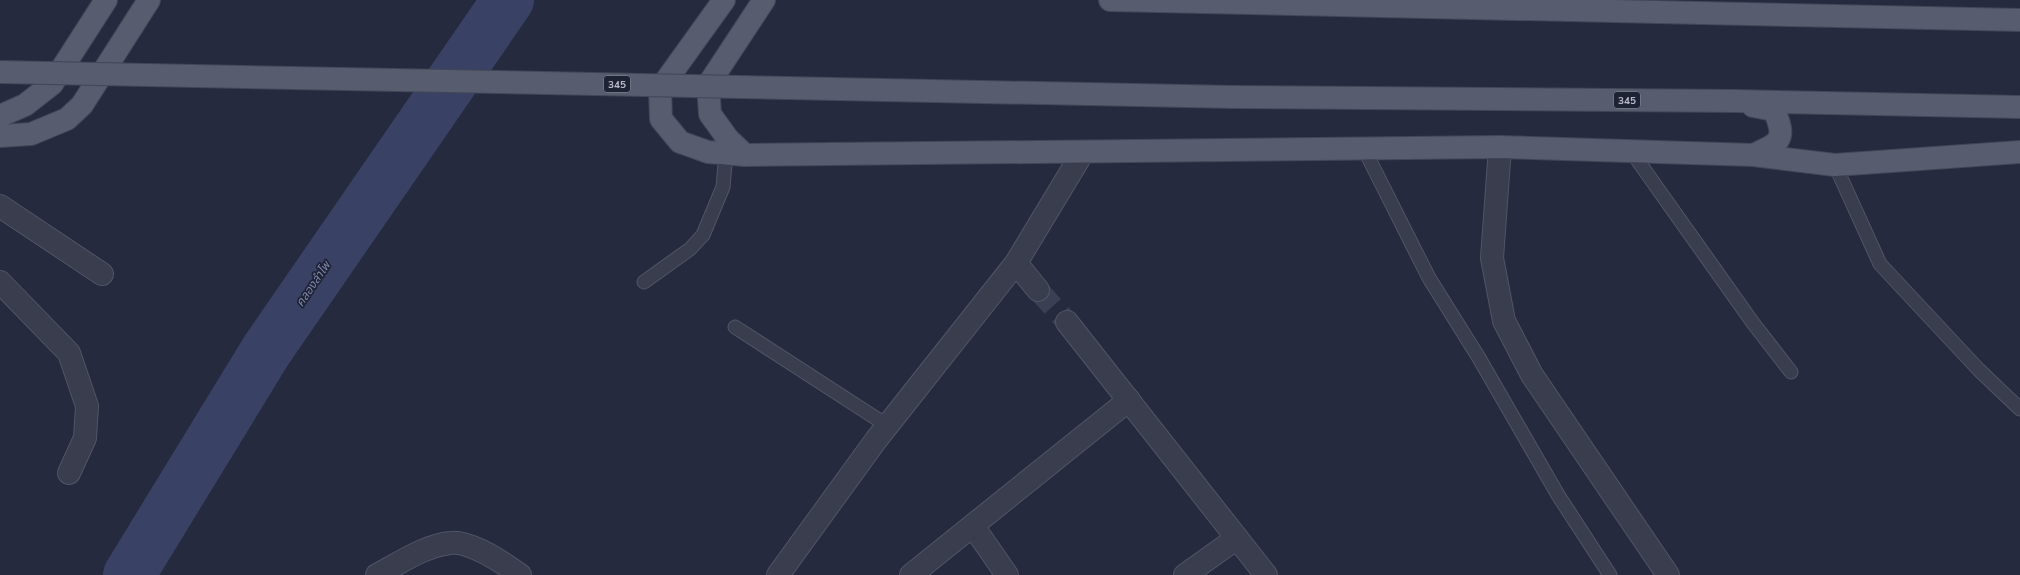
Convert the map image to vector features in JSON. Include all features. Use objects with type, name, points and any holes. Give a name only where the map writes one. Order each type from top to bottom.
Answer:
[{"type":"main road","points":[[0,116],[25,105],[52,84],[106,0]]},
{"type":"main road","points":[[0,136],[31,134],[67,120],[82,105],[149,0]]},
{"type":"main road","points":[[724,0],[660,89],[661,119],[680,142],[708,152],[736,154],[1083,152],[1500,147],[1753,155],[1835,164],[2020,152]]},
{"type":"main road","points":[[736,154],[728,139],[710,114],[708,85],[764,0]]},
{"type":"main road","points":[[1110,0],[2020,20]]},
{"type":"main road","points":[[1788,15],[1814,0]]},
{"type":"main road","name":"345","points":[[0,72],[1233,97],[1735,101],[2020,106]]},
{"type":"main road","points":[[1735,101],[1774,110],[1781,126],[1780,137],[1773,146],[1753,155]]},
{"type":"street","points":[[1500,147],[1492,258],[1504,321],[1532,375],[1668,575]]},
{"type":"street","points":[[778,575],[888,426],[1016,263],[1083,152]]},
{"type":"street","points":[[0,206],[102,274]]},
{"type":"street","points":[[1016,263],[1038,290]]},
{"type":"street","points":[[0,282],[69,353],[86,406],[85,438],[69,473]]},
{"type":"street","points":[[1067,322],[1266,575]]},
{"type":"street","points":[[911,575],[1129,400]]},
{"type":"street","points":[[973,526],[1007,575]]},
{"type":"street","points":[[1185,575],[1237,538]]},
{"type":"street","points":[[377,575],[429,548],[452,542],[483,551],[520,575]]},
{"type":"lane","points":[[1364,149],[1429,278],[1479,358],[1558,495],[1610,575]]},
{"type":"lane","points":[[1631,151],[1753,322],[1791,372]]},
{"type":"lane","points":[[644,282],[690,249],[703,235],[736,154]]},
{"type":"lane","points":[[1835,164],[1880,264],[1979,370],[2020,409]]},
{"type":"lane","points":[[735,327],[888,426]]},
{"type":"waterway","name":"คลองลำโพ","points":[[129,575],[266,351],[508,0]]},
{"type":"tunnel","points":[[1038,290],[1067,322]]}]
